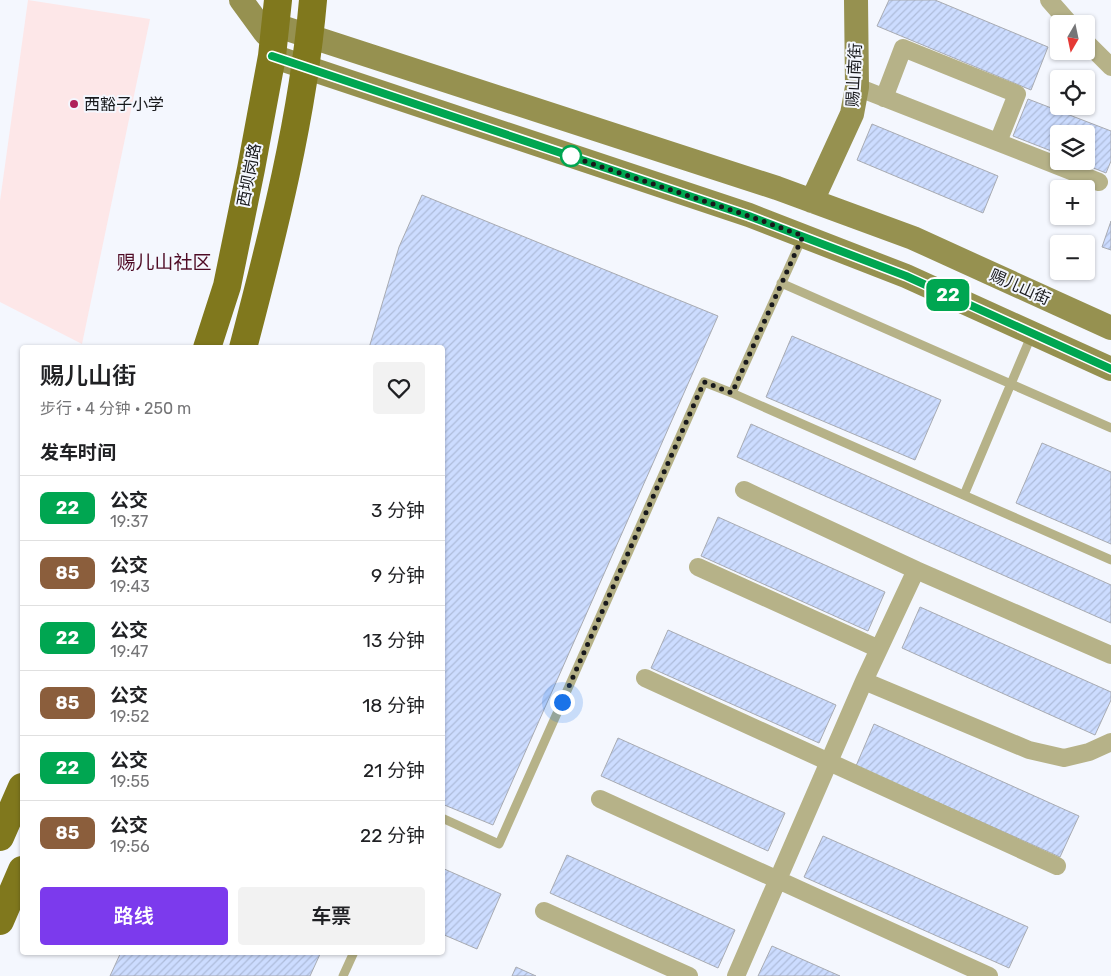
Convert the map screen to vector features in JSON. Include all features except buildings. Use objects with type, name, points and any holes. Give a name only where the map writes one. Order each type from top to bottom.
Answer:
[{"type":"main road","points":[[241,0],[266,34],[275,30],[306,68],[749,216],[803,236],[906,276],[1111,369]]},
{"type":"main road","name":"西坝岗路","points":[[244,345],[260,282],[306,68],[313,0]]},
{"type":"main road","name":"赐山南街","points":[[812,201],[852,114],[857,87],[856,0]]},
{"type":"main road","name":"赐儿山街","points":[[275,30],[310,37],[812,201],[913,238],[1111,328]]},
{"type":"main road","name":"西坝岗路","points":[[208,345],[227,286],[275,30]]},
{"type":"main road","points":[[0,837],[20,792]]},
{"type":"main road","points":[[0,921],[20,875]]},
{"type":"street","points":[[1049,0],[1062,15]]},
{"type":"street","points":[[884,98],[903,48],[1016,94],[998,142]]},
{"type":"street","points":[[1095,51],[1111,66]]},
{"type":"street","points":[[857,87],[1099,182]]},
{"type":"street","points":[[744,490],[916,570],[1111,655]]},
{"type":"street","points":[[698,567],[879,649]]},
{"type":"street","points":[[736,976],[864,681],[916,570]]},
{"type":"street","points":[[645,678],[1057,866]]},
{"type":"street","points":[[864,681],[1029,750],[1064,758],[1089,752],[1111,742]]},
{"type":"street","points":[[600,799],[989,976]]},
{"type":"street","points":[[544,911],[689,976]]},
{"type":"lane","points":[[732,393],[803,236]]},
{"type":"lane","points":[[782,283],[1111,428]]},
{"type":"lane","points":[[964,495],[1033,333]]},
{"type":"lane","points":[[445,819],[499,844],[704,382],[1111,560]]},
{"type":"lane","points":[[344,976],[353,955]]},
{"type":"shaded area","name":"西豁子小学","points":[[28,0],[150,19],[82,344],[0,302],[0,201]]},
{"type":"bus line","name":"22","points":[[272,56],[749,216],[906,276],[1111,369]]},
{"type":"place","name":"西豁子小学","points":[[74,104]]},
{"type":"district","name":"赐儿山社区","points":[[164,262]]},
{"type":"route","points":[[562,702],[704,382],[732,393],[803,236],[566,155],[571,156]]}]
